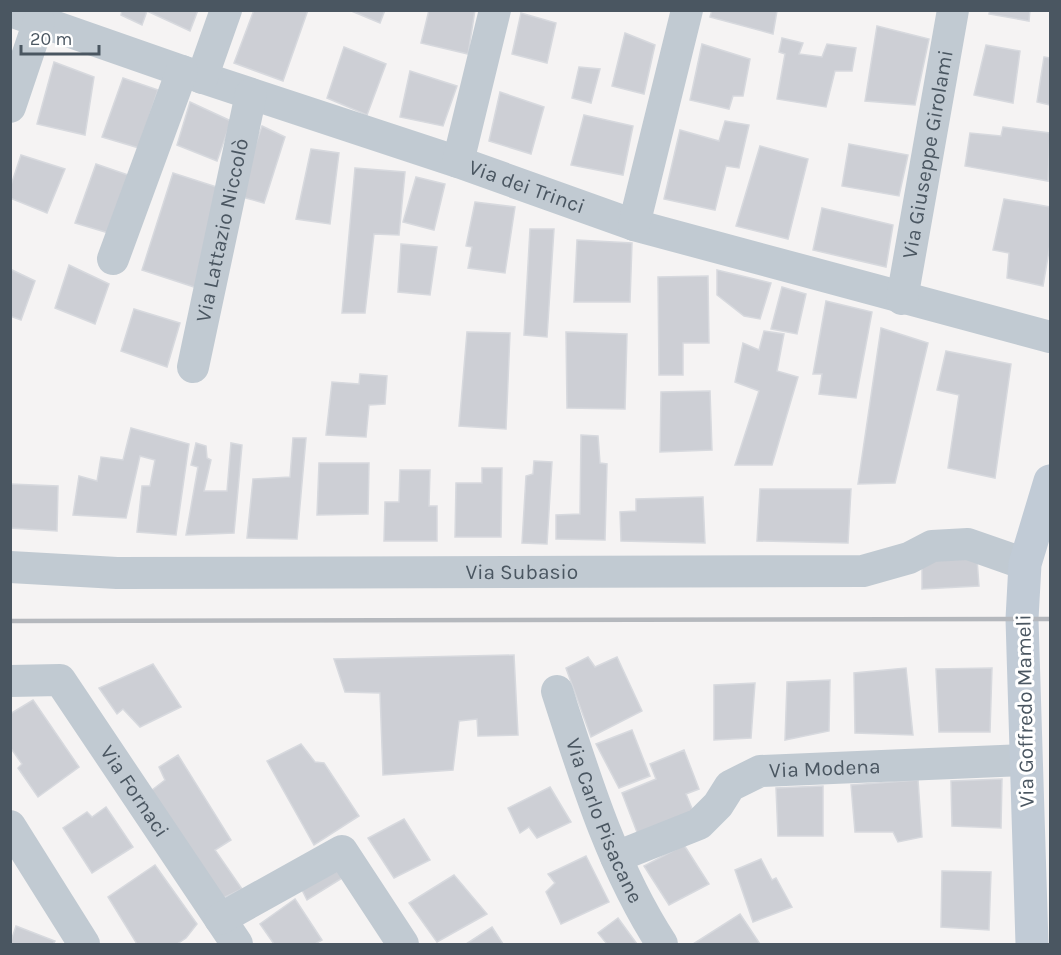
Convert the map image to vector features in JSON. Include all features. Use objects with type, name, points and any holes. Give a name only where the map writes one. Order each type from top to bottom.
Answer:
[{"type":"main road","name":"Via Goffredo Mameli","points":[[1032,945],[1022,619],[1025,564],[1050,482]]},
{"type":"street","points":[[113,259],[192,75],[226,10]]},
{"type":"street","points":[[458,162],[495,10]]},
{"type":"street","points":[[634,225],[687,10]]},
{"type":"street","name":"Via Giuseppe Girolami","points":[[903,299],[953,10]]},
{"type":"street","points":[[10,107],[25,16]]},
{"type":"street","name":"Via dei Trinci","points":[[25,16],[192,75],[458,162],[634,225],[1050,337]]},
{"type":"street","name":"Via Lattazio Niccolò","points":[[193,367],[251,94]]},
{"type":"street","name":"Via Subasio","points":[[10,567],[117,573],[863,571],[909,558],[932,546],[968,544],[1025,564]]},
{"type":"street","name":"Via Fornaci","points":[[10,681],[60,680],[228,932]]},
{"type":"street","name":"Via Carlo Pisacane","points":[[557,691],[580,764],[615,857],[645,918],[662,945]]},
{"type":"street","name":"Via Modena","points":[[615,857],[699,824],[718,806],[730,786],[760,771],[1026,760]]},
{"type":"street","points":[[10,826],[84,945]]},
{"type":"street","points":[[228,932],[342,851],[403,945]]},
{"type":"building","points":[[122,10],[198,10],[190,31],[147,11],[142,25],[121,15]]},
{"type":"building","points":[[254,10],[308,10],[283,81],[234,63]]},
{"type":"building","points":[[349,10],[385,10],[380,23]]},
{"type":"building","points":[[429,10],[475,10],[468,54],[421,43]]},
{"type":"building","points":[[712,10],[777,11],[773,34],[710,17]]},
{"type":"building","points":[[990,10],[1030,10],[1029,21],[989,14]]},
{"type":"building","points":[[521,13],[556,23],[547,63],[512,54]]},
{"type":"building","points":[[877,26],[929,39],[915,105],[865,101]]},
{"type":"building","points":[[625,33],[655,45],[644,94],[612,86]]},
{"type":"building","points":[[782,38],[803,43],[799,54],[822,57],[827,44],[856,48],[852,71],[835,71],[826,107],[777,99],[785,54],[779,52]]},
{"type":"building","points":[[702,44],[750,59],[743,96],[733,96],[729,109],[690,100]]},
{"type":"building","points":[[986,45],[1020,51],[1013,103],[974,95]]},
{"type":"building","points":[[344,47],[386,64],[367,115],[327,98]]},
{"type":"building","points":[[1044,57],[1050,58],[1050,105],[1037,102]]},
{"type":"building","points":[[54,62],[94,77],[85,135],[37,124]]},
{"type":"building","points":[[579,67],[600,69],[591,103],[572,98]]},
{"type":"building","points":[[410,71],[457,86],[443,126],[400,117]]},
{"type":"building","points":[[123,78],[158,90],[139,148],[102,137]]},
{"type":"building","points":[[500,92],[544,107],[531,154],[489,141]]},
{"type":"building","points":[[190,102],[231,121],[217,161],[177,145]]},
{"type":"building","points":[[584,115],[633,126],[623,175],[571,165]]},
{"type":"building","points":[[725,121],[749,125],[739,168],[726,166],[715,210],[664,199],[680,130],[719,141]]},
{"type":"building","points":[[262,126],[285,137],[264,203],[238,196]]},
{"type":"building","points":[[1003,127],[1050,133],[1048,181],[965,166],[970,133],[1001,136]]},
{"type":"building","points":[[849,144],[908,155],[899,196],[842,186]]},
{"type":"building","points":[[760,146],[808,159],[788,239],[736,226]]},
{"type":"building","points":[[311,149],[339,153],[330,224],[296,219]]},
{"type":"building","points":[[21,155],[65,169],[47,213],[10,198],[10,188]]},
{"type":"building","points":[[96,164],[131,176],[112,234],[75,223]]},
{"type":"building","points":[[355,168],[405,172],[399,235],[374,234],[365,313],[342,313]]},
{"type":"building","points":[[173,173],[226,190],[197,288],[142,270]]},
{"type":"building","points":[[416,177],[445,184],[434,230],[403,222]]},
{"type":"building","points":[[1004,199],[1050,207],[1050,245],[1043,286],[1007,278],[1009,253],[993,250]]},
{"type":"building","points":[[475,202],[515,207],[505,273],[468,268],[472,247],[466,246]]},
{"type":"building","points":[[822,208],[893,225],[886,267],[813,250]]},
{"type":"building","points":[[530,229],[554,229],[547,337],[524,335]]},
{"type":"building","points":[[577,240],[632,243],[630,302],[574,302]]},
{"type":"building","points":[[401,244],[437,247],[430,295],[398,292]]},
{"type":"building","points":[[69,265],[109,284],[95,324],[55,308]]},
{"type":"building","points":[[10,269],[35,281],[21,320],[10,316]]},
{"type":"building","points":[[717,270],[771,283],[760,319],[744,316],[717,295]]},
{"type":"building","points":[[708,276],[709,343],[683,343],[683,375],[659,375],[658,277]]},
{"type":"building","points":[[782,287],[806,294],[797,334],[771,329]]},
{"type":"building","points":[[826,301],[872,312],[856,398],[819,394],[822,374],[813,374]]},
{"type":"building","points":[[134,309],[180,323],[167,367],[121,351]]},
{"type":"building","points":[[881,328],[928,343],[895,483],[858,484]]},
{"type":"building","points":[[764,331],[784,334],[777,371],[798,377],[772,465],[735,465],[759,391],[735,382],[743,343],[759,350]]},
{"type":"building","points":[[467,332],[510,333],[506,429],[459,426]]},
{"type":"building","points":[[566,332],[627,334],[625,409],[567,408]]},
{"type":"building","points":[[946,351],[1011,364],[995,478],[948,468],[959,395],[937,390]]},
{"type":"building","points":[[360,374],[387,376],[385,404],[369,405],[366,437],[326,435],[332,382],[359,384]]},
{"type":"building","points":[[710,391],[712,450],[660,452],[661,392]]},
{"type":"building","points":[[131,428],[189,444],[176,535],[137,532],[142,486],[150,486],[155,460],[140,456],[126,518],[73,515],[79,476],[97,481],[101,457],[123,460]]},
{"type":"building","points":[[581,435],[598,436],[600,463],[607,464],[605,540],[556,539],[556,515],[580,514]]},
{"type":"building","points":[[293,438],[306,438],[297,539],[247,538],[253,479],[290,477]]},
{"type":"building","points":[[196,443],[206,446],[207,458],[211,460],[204,491],[227,491],[231,443],[242,445],[234,533],[186,535],[198,467],[191,465]]},
{"type":"building","points":[[534,461],[552,462],[547,544],[522,543],[526,476],[533,474]]},
{"type":"building","points":[[319,463],[369,463],[368,514],[317,515]]},
{"type":"building","points":[[482,468],[502,468],[501,537],[455,537],[456,483],[482,483]]},
{"type":"building","points":[[400,470],[430,470],[429,506],[437,506],[437,541],[384,541],[385,502],[399,502]]},
{"type":"building","points":[[10,484],[58,486],[57,531],[10,528]]},
{"type":"building","points":[[760,489],[851,489],[848,543],[757,541]]},
{"type":"building","points":[[703,497],[705,543],[621,541],[620,512],[636,511],[636,499]]},
{"type":"building","points":[[977,559],[979,586],[922,589],[922,560]]},
{"type":"building","points":[[514,655],[518,735],[478,736],[477,719],[459,721],[453,770],[383,775],[380,693],[345,692],[334,659]]},
{"type":"building","points":[[588,657],[595,667],[617,657],[642,711],[591,737],[566,668]]},
{"type":"building","points":[[153,664],[181,707],[140,727],[123,709],[117,714],[99,688]]},
{"type":"building","points":[[906,668],[913,735],[855,733],[854,673]]},
{"type":"building","points":[[992,668],[990,732],[939,732],[936,669]]},
{"type":"building","points":[[830,680],[829,731],[785,740],[787,682]]},
{"type":"building","points":[[755,683],[751,738],[714,740],[714,685]]},
{"type":"building","points":[[33,700],[79,767],[38,797],[18,768],[22,764],[10,747],[10,714]]},
{"type":"building","points":[[632,730],[650,776],[619,788],[596,744]]},
{"type":"building","points":[[301,744],[315,762],[324,763],[359,816],[314,845],[267,761]]},
{"type":"building","points":[[684,750],[699,789],[686,794],[696,818],[640,840],[622,793],[656,779],[650,764]]},
{"type":"building","points":[[178,755],[231,840],[215,850],[242,889],[217,901],[147,794],[165,780],[159,767]]},
{"type":"building","points":[[1002,779],[1001,828],[952,826],[951,781]]},
{"type":"building","points":[[918,780],[922,837],[898,842],[893,832],[855,832],[851,785]]},
{"type":"building","points":[[823,786],[823,836],[778,836],[776,788]]},
{"type":"building","points":[[550,787],[571,822],[537,838],[529,827],[520,833],[508,808]]},
{"type":"building","points":[[106,807],[133,847],[92,873],[63,828],[87,812],[92,817]]},
{"type":"building","points":[[404,819],[430,860],[394,878],[368,838]]},
{"type":"building","points":[[684,845],[709,884],[669,905],[644,866]]},
{"type":"building","points":[[586,856],[609,902],[561,924],[546,892],[555,883],[548,874]]},
{"type":"building","points":[[761,859],[772,880],[776,878],[792,907],[753,922],[735,870]]},
{"type":"building","points":[[336,861],[347,875],[307,900],[298,882]]},
{"type":"building","points":[[155,865],[197,924],[186,938],[177,944],[137,944],[108,897]]},
{"type":"building","points":[[942,871],[991,872],[989,930],[941,927]]},
{"type":"building","points":[[454,875],[487,914],[437,942],[409,903]]},
{"type":"building","points":[[295,899],[322,940],[315,944],[274,944],[260,924]]},
{"type":"building","points":[[740,914],[760,944],[693,944]]},
{"type":"building","points":[[618,918],[637,944],[607,944],[598,933]]},
{"type":"building","points":[[16,926],[55,941],[53,944],[10,944]]},
{"type":"building","points":[[492,927],[503,944],[466,944]]},
{"type":"railway","points":[[10,621],[1050,619]]}]
